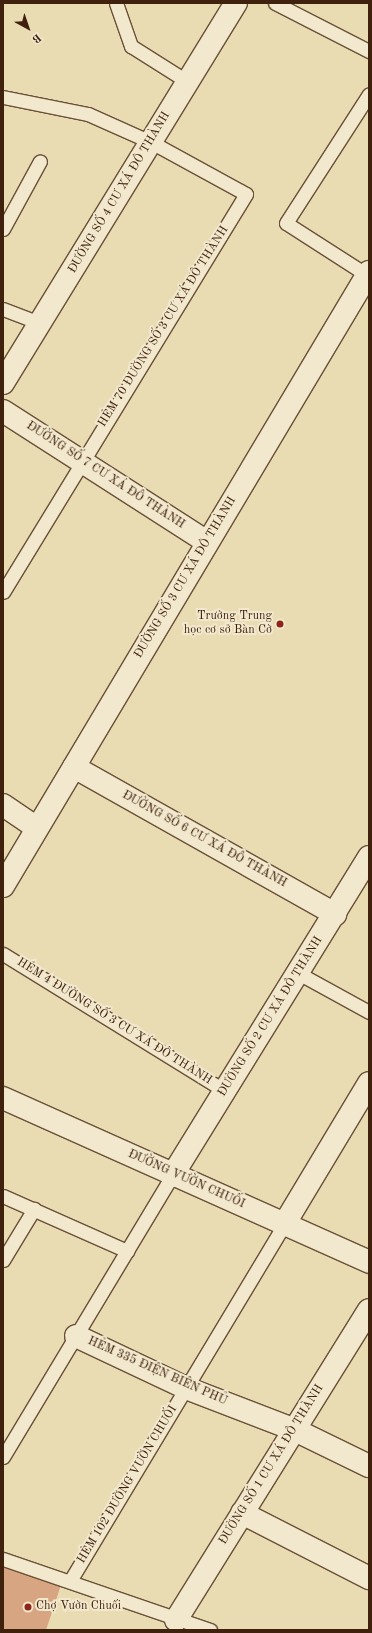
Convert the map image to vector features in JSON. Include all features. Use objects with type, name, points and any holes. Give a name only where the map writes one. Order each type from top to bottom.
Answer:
[{"type":"street","name":"ÐƯỜNG SỐ 4 CƯ XÁ ĐÔ THÀNH","points":[[3,383],[42,324],[236,3]]},
{"type":"street","name":"ÐƯỜNG SỐ 3 CƯ XÁ ĐÔ THÀNH","points":[[3,886],[368,273]]},
{"type":"street","name":"ĐƯỜNG SỐ 7 CƯ XÁ ĐÔ THÀNH","points":[[3,411],[82,460],[207,542]]},
{"type":"street","name":"ĐƯỜNG SỐ 6 CƯ XÁ ĐÔ THÀNH","points":[[74,767],[335,914]]},
{"type":"street","points":[[3,805],[37,828]]},
{"type":"street","name":"ÐƯỜNG SỐ 2 CƯ XÁ ĐÔ THÀNH","points":[[172,1176],[369,857]]},
{"type":"street","points":[[285,1223],[369,1083]]},
{"type":"street","name":"ĐƯỜNG VƯỜN CHUỐI","points":[[3,1098],[172,1176],[285,1223],[369,1262]]},
{"type":"street","name":"ÐƯỜNG SỐ 1 CƯ XÁ ĐÔ THÀNH","points":[[176,1620],[293,1429],[369,1310]]},
{"type":"street","name":"HẺM 335 ĐIỆN BIÊN PHỦ","points":[[76,1336],[186,1388],[293,1429],[369,1466]]},
{"type":"street","points":[[242,1513],[369,1578]]},
{"type":"lane","points":[[116,3],[131,46],[188,82]]},
{"type":"lane","points":[[275,3],[369,51]]},
{"type":"lane","points":[[368,273],[286,223],[369,94]]},
{"type":"lane","points":[[3,97],[88,114],[151,142]]},
{"type":"lane","name":"HẺM 70 ÐƯỜNG SỐ 3 CƯ XÁ ĐÔ THÀNH","points":[[3,592],[82,460],[246,194],[151,142]]},
{"type":"lane","points":[[3,229],[40,161]]},
{"type":"lane","points":[[3,309],[42,324]]},
{"type":"lane","name":"HẺM 4 ÐƯỜNG SỐ 3 CƯ XÁ ĐÔ THÀNH","points":[[3,954],[225,1091]]},
{"type":"lane","points":[[298,973],[369,1012]]},
{"type":"lane","points":[[3,1457],[172,1176]]},
{"type":"lane","points":[[3,1196],[127,1251]]},
{"type":"lane","points":[[3,1260],[34,1209]]},
{"type":"lane","name":"HẺM 102 ĐƯỜNG VƯỜN CHUỐI","points":[[70,1582],[285,1223]]},
{"type":"lane","points":[[3,1559],[176,1620],[210,1630]]},
{"type":"building","name":"Chợ Vườn Chuối","points":[[3,1566],[61,1585],[46,1630],[3,1630]]},
{"type":"place","name":"Trường Trung học cơ sở Bàn Cờ","points":[[280,624]]},
{"type":"place","name":"Chợ Vườn Chuối","points":[[28,1607]]}]
